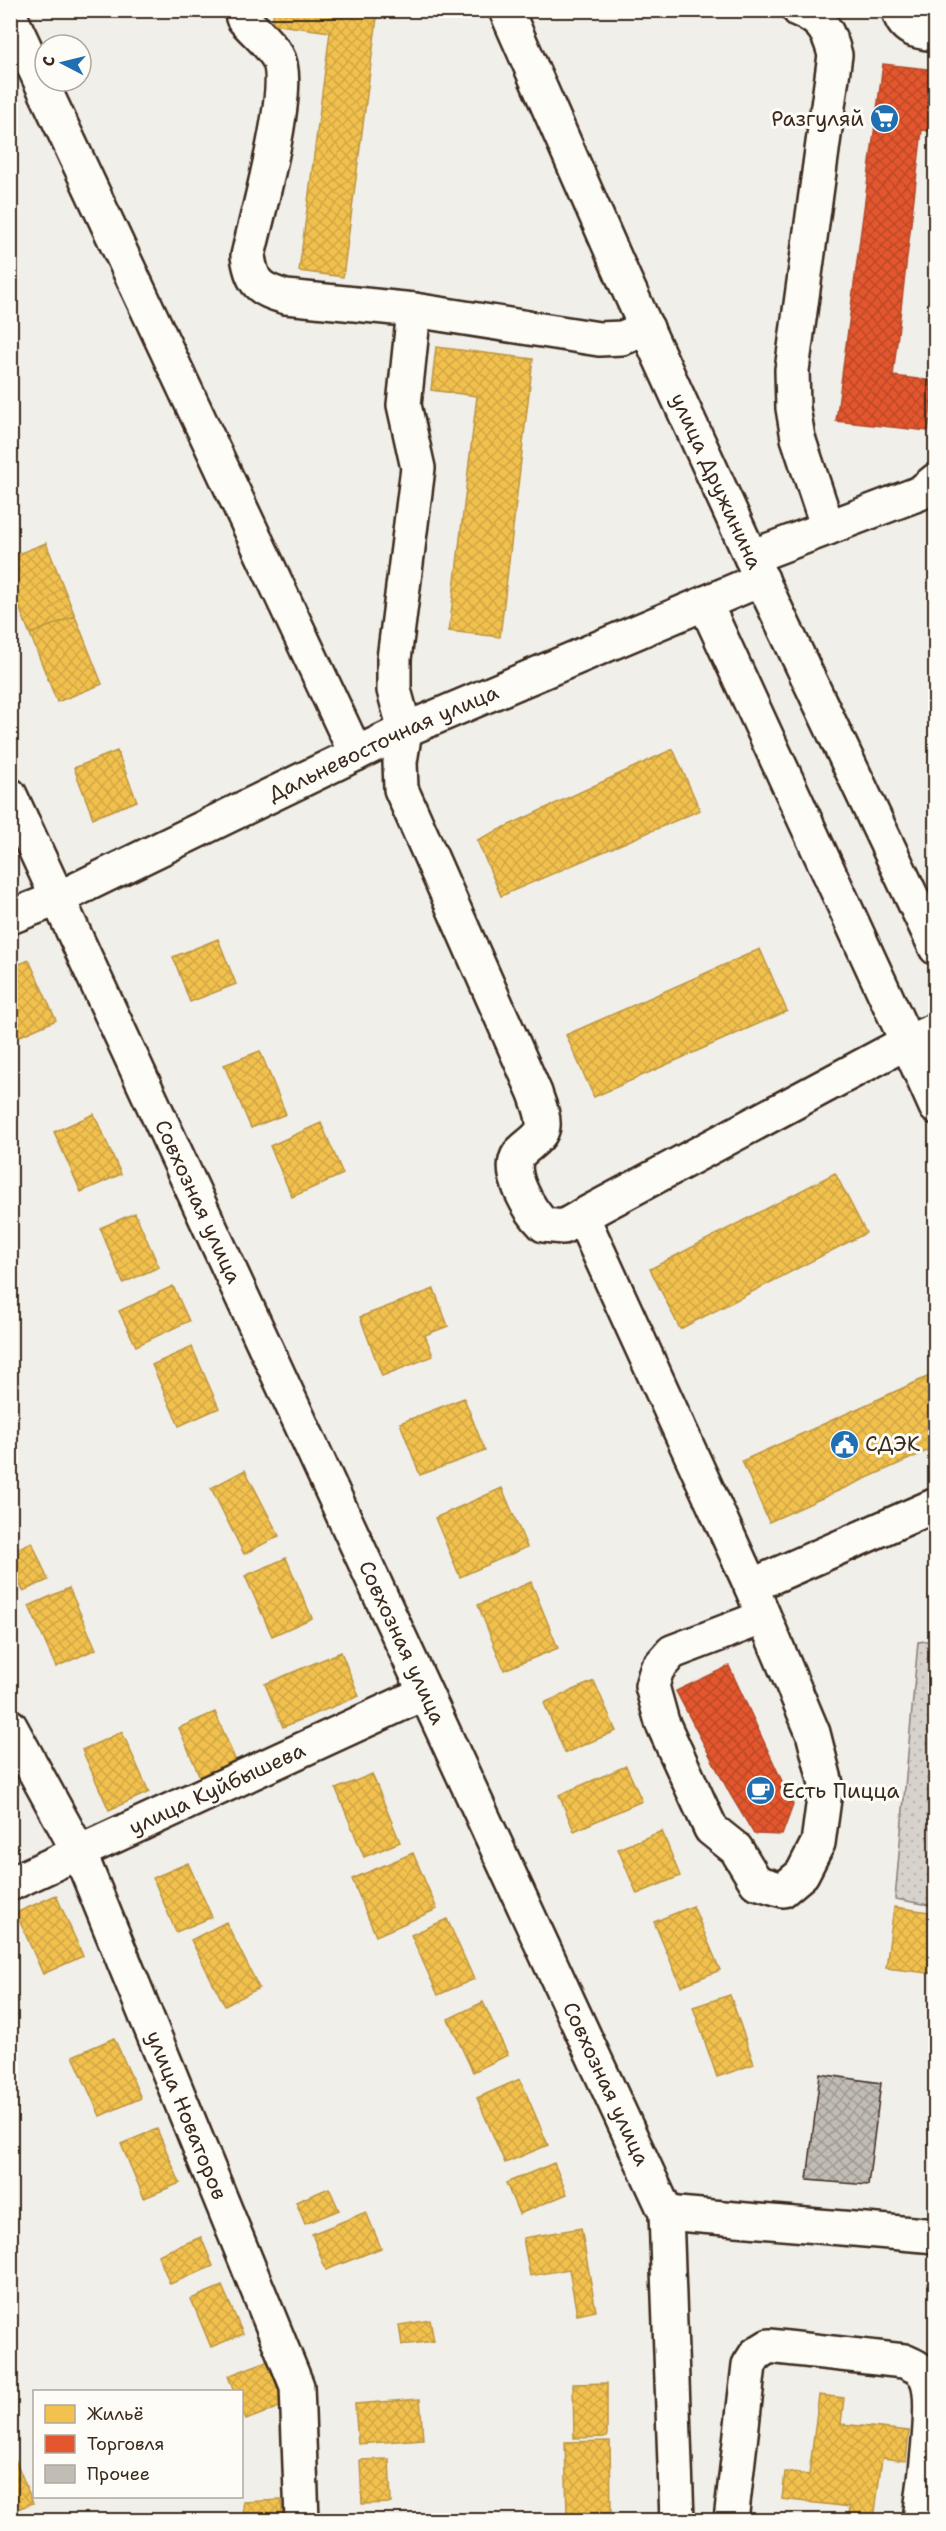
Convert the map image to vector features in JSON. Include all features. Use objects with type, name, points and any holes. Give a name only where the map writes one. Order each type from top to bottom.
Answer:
[{"type":"street","points":[[241,10],[243,18],[278,57],[282,81],[275,136],[248,256],[250,273],[257,285],[286,297],[414,310],[599,339],[622,338],[647,328]]},
{"type":"street","points":[[799,10],[820,21],[830,36],[836,56],[792,370],[793,408],[798,438],[828,528]]},
{"type":"street","points":[[899,10],[909,29],[936,34]]},
{"type":"street","name":"улица Дружинина","points":[[513,13],[647,328],[936,948]]},
{"type":"street","points":[[10,16],[356,754]]},
{"type":"street","points":[[414,310],[404,405],[417,468],[394,658],[394,690],[405,730],[400,762],[402,789],[535,1093],[543,1127],[538,1136],[520,1153],[515,1162],[514,1173],[532,1213],[544,1225],[562,1227],[921,1036]]},
{"type":"street","name":"Дальневосточная улица","points":[[10,917],[59,898],[405,730],[705,603],[757,568],[828,528],[920,493],[936,480]]},
{"type":"street","points":[[705,603],[921,1036],[936,1107]]},
{"type":"street","name":"Совхозная улица","points":[[10,795],[666,2213],[677,2520]]},
{"type":"street","points":[[582,1216],[751,1586],[813,1733],[826,1784],[818,1843],[802,1874],[783,1890],[756,1882],[736,1850],[711,1829],[662,1722],[652,1686],[657,1669],[672,1652],[764,1617]]},
{"type":"street","points":[[751,1586],[936,1505]]},
{"type":"street","name":"улица Куйбышева","points":[[10,1884],[80,1854],[425,1694]]},
{"type":"street","name":"улица Новаторов","points":[[10,1726],[80,1854],[297,2386],[302,2520]]},
{"type":"street","points":[[666,2213],[936,2236]]},
{"type":"street","points":[[731,2520],[749,2365],[756,2354],[769,2346],[904,2361],[918,2367],[926,2378],[930,2407],[920,2520]]},
{"type":"shaded area","points":[[936,1640],[935,1906],[895,1899],[918,1642]]},
{"type":"building: Жильё","points":[[274,10],[378,10],[343,277],[299,271],[330,32],[272,24]]},
{"type":"building: Жильё","points":[[436,347],[533,359],[500,637],[449,631],[477,396],[431,390]]},
{"type":"building: Жильё","points":[[46,543],[75,616],[30,634],[10,585],[10,557]]},
{"type":"building: Жильё","points":[[75,616],[102,684],[57,702],[30,634]]},
{"type":"building: Жильё","points":[[673,749],[700,810],[501,896],[477,840]]},
{"type":"building: Жильё","points":[[117,751],[137,801],[93,818],[74,768]]},
{"type":"building: Жильё","points":[[218,939],[236,984],[190,1002],[173,957]]},
{"type":"building: Жильё","points":[[760,949],[787,1011],[594,1097],[566,1035]]},
{"type":"building: Жильё","points":[[29,960],[56,1020],[16,1038],[10,1026],[10,968]]},
{"type":"building: Жильё","points":[[260,1051],[286,1114],[251,1128],[224,1065]]},
{"type":"building: Жильё","points":[[94,1114],[121,1174],[81,1192],[54,1132]]},
{"type":"building: Жильё","points":[[321,1123],[343,1174],[292,1197],[270,1146]]},
{"type":"building: Жильё","points":[[835,1173],[866,1233],[680,1329],[650,1269]]},
{"type":"building: Жильё","points":[[135,1213],[159,1267],[123,1283],[100,1228]]},
{"type":"building: Жильё","points":[[173,1286],[189,1321],[136,1346],[119,1311]]},
{"type":"building: Жильё","points":[[434,1289],[448,1326],[425,1335],[433,1356],[382,1376],[360,1317]]},
{"type":"building: Жильё","points":[[192,1347],[219,1408],[179,1426],[152,1365]]},
{"type":"building: Жильё","points":[[936,1373],[936,1447],[769,1522],[742,1461]]},
{"type":"building: Жильё","points":[[464,1398],[485,1451],[420,1475],[400,1423]]},
{"type":"building: Жильё","points":[[245,1470],[279,1536],[244,1554],[211,1488]]},
{"type":"building: Жильё","points":[[502,1488],[527,1547],[460,1577],[435,1518]]},
{"type":"building: Жильё","points":[[32,1542],[48,1580],[23,1591],[10,1562],[10,1552]]},
{"type":"building: Жильё","points":[[286,1558],[312,1618],[272,1636],[245,1576]]},
{"type":"building: Жильё","points":[[531,1582],[558,1648],[504,1670],[478,1605]]},
{"type":"building: Жильё","points":[[69,1588],[96,1649],[56,1667],[29,1606]]},
{"type":"building: Жильё","points":[[341,1652],[359,1696],[283,1727],[265,1684]]},
{"type":"building: Жильё","points":[[594,1681],[616,1731],[565,1753],[544,1703]]},
{"type":"building: Жильё","points":[[215,1712],[238,1766],[202,1782],[179,1728]]},
{"type":"building: Жильё","points":[[122,1732],[149,1792],[109,1810],[82,1750]]},
{"type":"building: Жильё","points":[[626,1766],[642,1801],[574,1831],[559,1795]]},
{"type":"building: Жильё","points":[[372,1774],[400,1842],[364,1857],[336,1789]]},
{"type":"building: Жильё","points":[[662,1831],[680,1876],[637,1894],[618,1849]]},
{"type":"building: Жильё","points":[[10,1833],[18,1850],[10,1853]]},
{"type":"building: Жильё","points":[[413,1853],[437,1909],[376,1936],[352,1879]]},
{"type":"building: Жильё","points":[[188,1863],[212,1917],[176,1932],[153,1878]]},
{"type":"building: Жильё","points":[[56,1895],[83,1956],[43,1974],[16,1913]]},
{"type":"building: Жильё","points":[[693,1906],[720,1970],[681,1986],[654,1922]]},
{"type":"building: Жильё","points":[[894,1907],[936,1913],[936,1974],[886,1968]]},
{"type":"building: Жильё","points":[[447,1919],[474,1979],[438,1995],[411,1935]]},
{"type":"building: Жильё","points":[[226,1922],[259,1988],[225,2006],[191,1940]]},
{"type":"building: Жильё","points":[[730,1995],[754,2064],[717,2077],[693,2007]]},
{"type":"building: Жильё","points":[[483,2002],[508,2055],[473,2072],[448,2019]]},
{"type":"building: Жильё","points":[[114,2038],[141,2098],[100,2116],[73,2056]]},
{"type":"building: Жильё","points":[[520,2079],[548,2145],[505,2163],[477,2098]]},
{"type":"building: Жильё","points":[[157,2129],[180,2183],[144,2198],[121,2144]]},
{"type":"building: Жильё","points":[[554,2163],[567,2194],[519,2214],[506,2183]]},
{"type":"building: Жильё","points":[[329,2188],[339,2210],[305,2224],[296,2202]]},
{"type":"building: Жильё","points":[[366,2212],[381,2248],[326,2270],[312,2234]]},
{"type":"building: Жильё","points":[[581,2228],[596,2311],[577,2315],[569,2269],[530,2276],[523,2238]]},
{"type":"building: Жильё","points":[[201,2237],[213,2266],[170,2284],[158,2255]]},
{"type":"building: Жильё","points":[[222,2286],[243,2334],[211,2347],[191,2299]]},
{"type":"building: Жильё","points":[[430,2320],[434,2341],[402,2345],[399,2325]]},
{"type":"building: Жильё","points":[[267,2361],[284,2405],[246,2420],[243,2412],[243,2390],[233,2390],[228,2376]]},
{"type":"building: Жильё","points":[[607,2383],[607,2437],[574,2438],[573,2384]]},
{"type":"building: Жильё","points":[[819,2395],[844,2398],[841,2424],[909,2431],[906,2461],[882,2458],[874,2520],[848,2520],[850,2507],[782,2499],[785,2472],[809,2475]]},
{"type":"building: Жильё","points":[[420,2399],[423,2439],[358,2444],[355,2404]]},
{"type":"building: Жильё","points":[[610,2441],[611,2513],[567,2514],[565,2442]]},
{"type":"building: Жильё","points":[[10,2454],[13,2454],[33,2503],[10,2512]]},
{"type":"building: Жильё","points":[[389,2459],[391,2503],[362,2504],[360,2460]]},
{"type":"building: Жильё","points":[[281,2500],[283,2520],[244,2520],[243,2502]]},
{"type":"building: Торговля","points":[[883,64],[936,70],[936,132],[922,130],[893,376],[934,381],[928,431],[836,421]]},
{"type":"building: Торговля","points":[[729,1666],[793,1805],[782,1835],[754,1834],[730,1794],[676,1691]]},
{"type":"building: Прочее","points":[[820,2074],[881,2083],[868,2185],[807,2180]]},
{"type":"place","name":"Разгуляй","points":[[885,119]]},
{"type":"place","name":"СДЭК","points":[[844,1444]]},
{"type":"place","name":"Есть Пицца","points":[[761,1791]]}]
